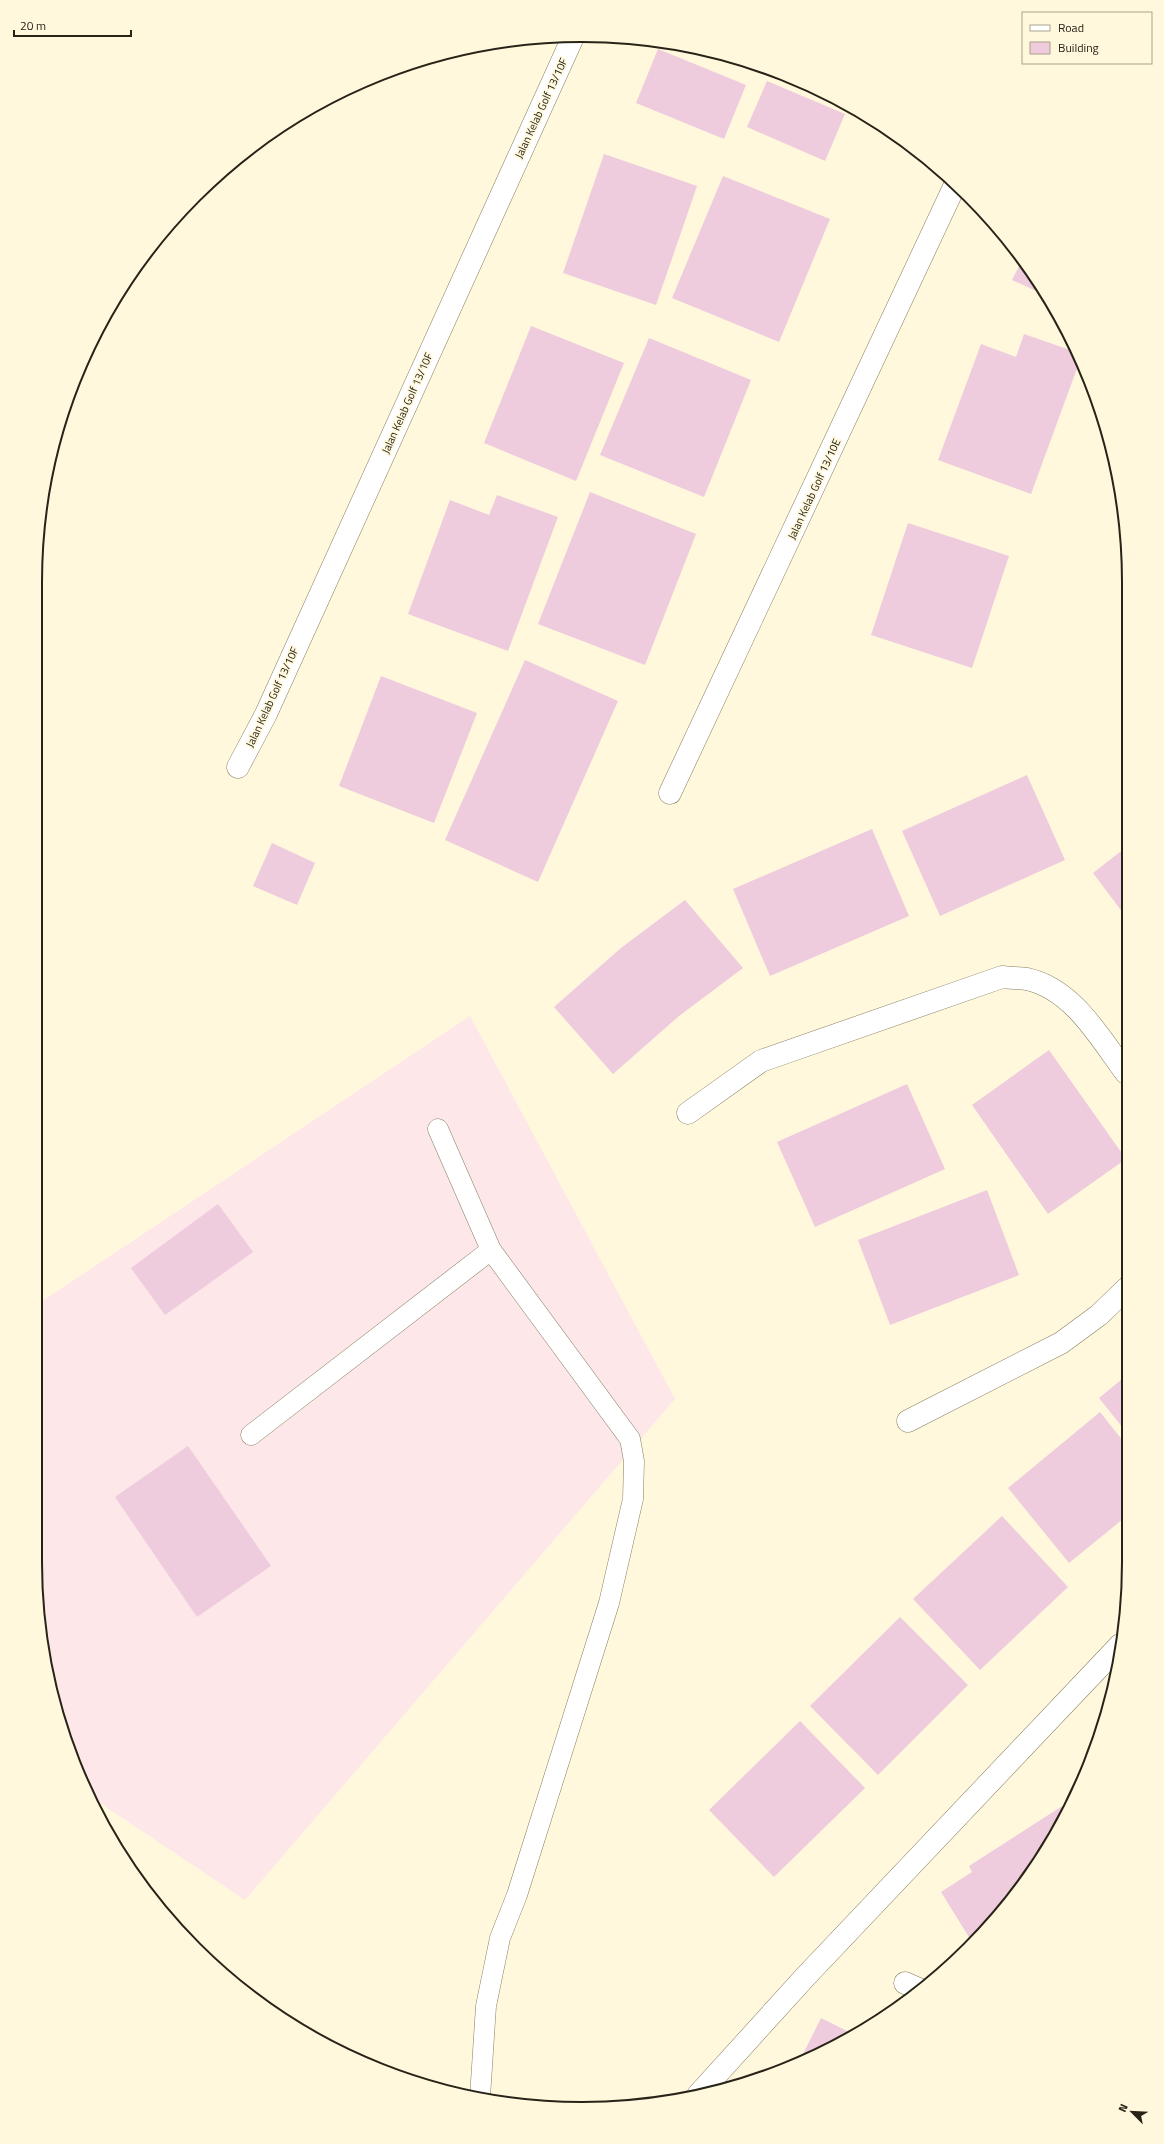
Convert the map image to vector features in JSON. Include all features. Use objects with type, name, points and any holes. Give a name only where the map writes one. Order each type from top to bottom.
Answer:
[{"type":"street","name":"Jalan Kelab Golf 13/10F","points":[[238,767],[266,714],[571,42]]},
{"type":"street","name":"Jalan Kelab Golf 13/10E","points":[[670,793],[848,417],[953,190]]},
{"type":"street","points":[[688,1113],[761,1061],[1002,977],[1027,979],[1053,990],[1076,1007],[1122,1068]]},
{"type":"street","points":[[908,1421],[1061,1343],[1099,1315],[1122,1293]]},
{"type":"street","points":[[703,2088],[806,1976],[1114,1651]]},
{"type":"lane","points":[[438,1129],[491,1250],[630,1439],[634,1461],[633,1499],[609,1603],[517,1895],[500,1938],[486,2006],[480,2092]]},
{"type":"lane","points":[[251,1435],[491,1250]]},
{"type":"shaded area","points":[[470,1016],[675,1399],[245,1900],[99,1802],[83,1769],[71,1736],[60,1702],[52,1667],[43,1597],[42,1301]]},
{"type":"building","points":[[658,49],[746,85],[724,139],[636,103]]},
{"type":"building","points":[[767,81],[845,114],[825,161],[747,127]]},
{"type":"building","points":[[604,154],[697,186],[656,305],[563,273]]},
{"type":"building","points":[[723,176],[830,219],[779,342],[672,298]]},
{"type":"building","points":[[1019,266],[1037,291],[1012,280]]},
{"type":"building","points":[[531,326],[624,363],[576,481],[484,443]]},
{"type":"building","points":[[1024,334],[1069,350],[1077,367],[1031,494],[938,460],[981,344],[1016,357]]},
{"type":"building","points":[[649,338],[751,380],[704,497],[600,455]]},
{"type":"building","points":[[590,492],[696,534],[645,665],[538,624]]},
{"type":"building","points":[[497,495],[558,517],[508,651],[408,614],[450,500],[489,515]]},
{"type":"building","points":[[908,523],[1009,556],[972,668],[871,635]]},
{"type":"building","points":[[525,660],[618,701],[538,882],[445,840]]},
{"type":"building","points":[[381,676],[477,713],[434,823],[339,786]]},
{"type":"building","points":[[1027,775],[1065,860],[940,916],[902,831]]},
{"type":"building","points":[[872,829],[909,916],[770,976],[733,889]]},
{"type":"building","points":[[272,843],[315,863],[297,905],[253,886]]},
{"type":"building","points":[[1122,850],[1122,912],[1093,873]]},
{"type":"building","points":[[685,900],[743,968],[679,1016],[613,1074],[554,1007],[621,948]]},
{"type":"building","points":[[1049,1050],[1122,1153],[1122,1162],[1048,1214],[972,1105]]},
{"type":"building","points":[[907,1084],[945,1169],[815,1227],[777,1142]]},
{"type":"building","points":[[987,1190],[1019,1275],[890,1325],[858,1240]]},
{"type":"building","points":[[218,1204],[253,1252],[165,1315],[131,1268]]},
{"type":"building","points":[[1122,1379],[1122,1427],[1099,1398]]},
{"type":"building","points":[[1100,1412],[1122,1440],[1122,1520],[1069,1563],[1008,1488]]},
{"type":"building","points":[[188,1446],[271,1566],[197,1617],[115,1497]]},
{"type":"building","points":[[1002,1516],[1068,1587],[980,1670],[913,1599]]},
{"type":"building","points":[[900,1617],[968,1685],[878,1775],[810,1706]]},
{"type":"building","points":[[800,1721],[865,1788],[774,1877],[709,1810]]},
{"type":"building","points":[[1064,1805],[1050,1832],[1031,1862],[1010,1891],[970,1938],[941,1892],[972,1872],[969,1866]]},
{"type":"building","points":[[821,2018],[849,2032],[821,2046],[803,2055]]}]
